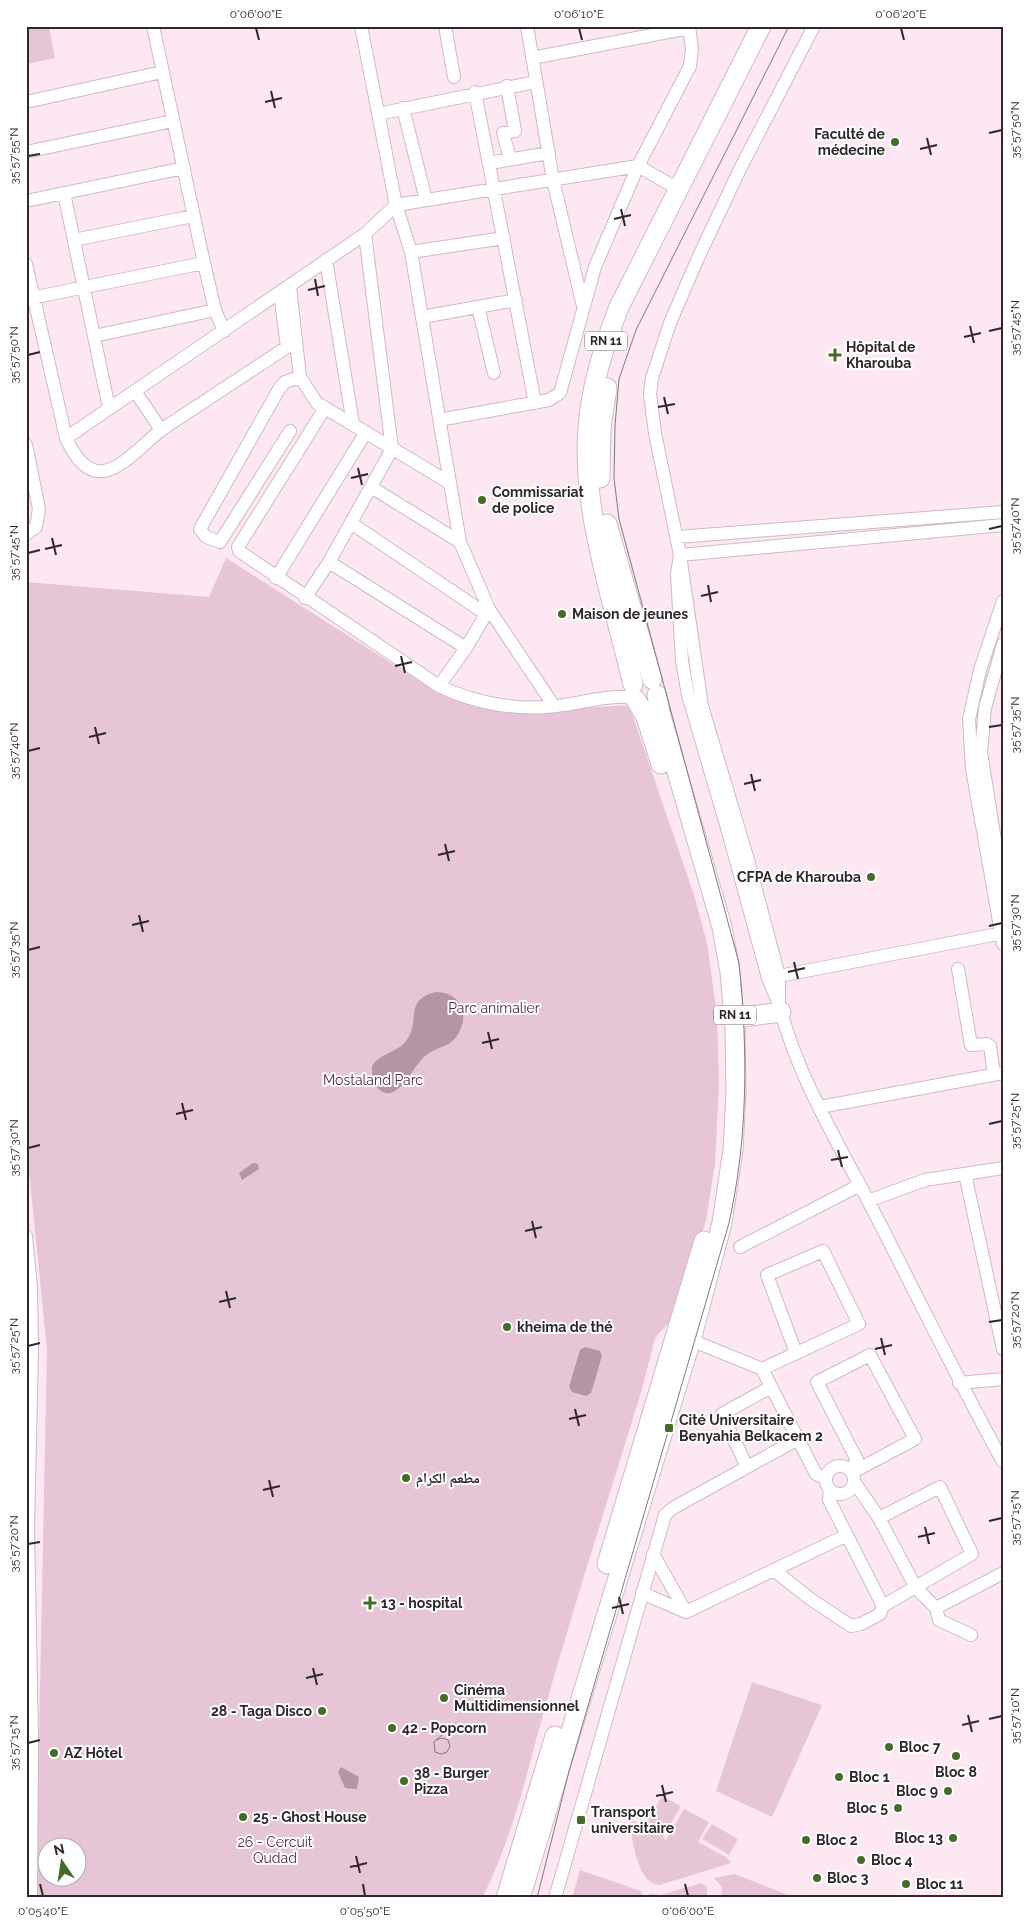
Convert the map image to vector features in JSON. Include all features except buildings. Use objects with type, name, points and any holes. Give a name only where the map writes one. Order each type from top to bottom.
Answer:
[{"type":"highway","name":"RN 11","points":[[506,1898],[710,1221],[720,1150],[724,1048],[721,975],[712,930],[689,848],[646,717],[630,693],[591,509],[587,471],[588,428],[593,390],[604,345],[623,299],[761,26]]},
{"type":"highway","name":"RN 11","points":[[520,1898],[691,1340],[722,1224],[733,1150],[736,1094],[734,997],[722,927],[602,507],[600,472],[601,428],[606,391],[616,349],[644,280],[771,26]]},
{"type":"highway","points":[[630,693],[643,677],[654,687]]},
{"type":"highway","points":[[735,1018],[780,1008]]},
{"type":"street","points":[[153,26],[193,216],[215,310],[224,331]]},
{"type":"street","points":[[361,26],[396,205],[411,252],[448,482],[460,542],[487,611],[554,706]]},
{"type":"street","points":[[445,26],[454,77]]},
{"type":"street","points":[[527,26],[553,180],[583,309]]},
{"type":"street","points":[[780,1008],[779,976],[748,860],[702,706],[677,537],[655,433],[650,394],[652,378],[670,322],[698,258],[740,169],[814,26]]},
{"type":"street","points":[[439,420],[554,399],[562,391],[595,267],[638,166],[690,66],[692,48],[689,27],[532,58]]},
{"type":"street","points":[[26,102],[162,72]]},
{"type":"street","points":[[378,114],[475,92],[535,82]]},
{"type":"street","points":[[490,163],[510,159],[504,132],[515,131],[507,86]]},
{"type":"street","points":[[475,92],[535,403]]},
{"type":"street","points":[[403,108],[426,200]]},
{"type":"street","points":[[26,152],[173,121]]},
{"type":"street","points":[[490,163],[549,153]]},
{"type":"street","points":[[66,438],[365,234],[396,205],[638,166],[678,189]]},
{"type":"street","points":[[26,201],[184,168]]},
{"type":"street","points":[[64,193],[109,408]]},
{"type":"street","points":[[74,240],[193,216]]},
{"type":"street","points":[[305,598],[329,562],[392,449],[365,234]]},
{"type":"street","points":[[411,252],[504,238]]},
{"type":"street","points":[[326,260],[353,424]]},
{"type":"street","points":[[573,262],[595,267]]},
{"type":"street","points":[[30,298],[204,263]]},
{"type":"street","points":[[26,264],[30,298],[66,438],[79,460],[89,470],[96,472],[114,469],[161,430],[288,347],[285,290]]},
{"type":"street","points":[[285,290],[300,377],[317,403],[448,482]]},
{"type":"street","points":[[422,317],[516,300]]},
{"type":"street","points":[[478,307],[494,373]]},
{"type":"street","points":[[94,336],[215,310]]},
{"type":"street","points":[[290,431],[220,542],[206,538],[200,529],[280,388],[285,382],[300,377]]},
{"type":"street","points":[[135,391],[161,430]]},
{"type":"street","points":[[325,408],[238,547],[239,552],[439,686],[463,696],[491,704],[554,706],[630,693]]},
{"type":"street","points":[[276,578],[366,432]]},
{"type":"street","points":[[26,445],[39,509],[36,527],[26,534]]},
{"type":"street","points":[[371,487],[460,542]]},
{"type":"street","points":[[677,537],[1003,512]]},
{"type":"street","points":[[351,523],[487,611]]},
{"type":"street","points":[[680,555],[1003,525]]},
{"type":"street","points":[[829,526],[830,542]]},
{"type":"street","points":[[680,555],[677,574],[682,661],[688,695],[728,828],[768,978],[780,1008],[793,1051],[959,1383],[1003,1462]]},
{"type":"street","points":[[329,562],[466,648]]},
{"type":"street","points":[[779,976],[1002,937],[972,769],[969,719],[980,670],[1003,602]]},
{"type":"street","points":[[439,686],[466,648],[487,611]]},
{"type":"street","points":[[1003,644],[985,708],[981,752],[1003,890]]},
{"type":"street","points":[[820,1107],[998,1073],[990,1046],[987,1044],[971,1045],[958,969]]},
{"type":"street","points":[[868,1200],[924,1180],[1003,1168]]},
{"type":"street","points":[[965,1174],[1003,1348]]},
{"type":"street","points":[[740,1247],[860,1185]]},
{"type":"street","points":[[26,1236],[31,1287],[27,1527],[28,1842],[30,1898]]},
{"type":"street","points":[[762,1369],[859,1324],[823,1251],[767,1275],[796,1353]]},
{"type":"street","points":[[691,1340],[762,1369],[816,1474],[828,1485],[845,1494],[857,1460],[818,1382],[870,1355],[915,1439],[853,1475]]},
{"type":"street","points":[[959,1383],[1003,1379]]},
{"type":"street","points":[[747,1467],[722,1414],[771,1387]]},
{"type":"street","points":[[555,1898],[660,1525],[665,1515],[671,1509],[798,1438]]},
{"type":"street","points":[[883,1606],[829,1500],[828,1472],[835,1466],[844,1466],[853,1475],[880,1518],[916,1588],[936,1608],[939,1620],[971,1635]]},
{"type":"street","points":[[774,1571],[809,1598],[851,1626],[861,1624],[880,1614],[883,1606],[972,1554],[940,1487],[880,1518]]},
{"type":"street","points":[[642,1593],[686,1612],[847,1535]]},
{"type":"street","points":[[653,1554],[686,1612]]},
{"type":"street","points":[[936,1608],[1003,1574]]},
{"type":"green space","points":[[26,26],[49,26],[55,58],[27,64]]},
{"type":"green space","name":"Mostaland Parc","points":[[226,558],[438,693],[521,712],[629,705],[694,895],[707,943],[717,1015],[719,1084],[715,1164],[706,1220],[678,1312],[655,1338],[642,1389],[567,1633],[517,1808],[502,1853],[482,1898],[38,1898],[38,1886],[88,1886],[88,1836],[38,1836],[47,1350],[27,1151],[29,891],[26,582],[209,597]]},
{"type":"green space","points":[[752,1682],[822,1705],[772,1817],[716,1791]]},
{"type":"green space","points":[[662,1796],[681,1806],[663,1837],[666,1840],[684,1809],[709,1822],[698,1842],[726,1857],[731,1863],[660,1885],[646,1878],[638,1861],[629,1824],[633,1820],[644,1827]]},
{"type":"green space","points":[[712,1824],[738,1839],[729,1855],[702,1839]]},
{"type":"green space","points":[[580,1870],[641,1891],[644,1898],[572,1898]]},
{"type":"green space","points":[[734,1874],[796,1898],[730,1898],[721,1894],[722,1887],[714,1878]]},
{"type":"green space","points":[[701,1883],[707,1887],[707,1898],[651,1898],[649,1894],[661,1895]]},
{"type":"shaded area","points":[[436,992],[450,995],[461,1006],[463,1018],[459,1033],[450,1043],[422,1059],[394,1092],[387,1093],[380,1090],[372,1081],[372,1066],[380,1058],[404,1043],[411,1031],[416,1005],[426,995]]},
{"type":"shaded area","points":[[253,1163],[258,1164],[259,1169],[242,1180],[239,1173]]},
{"type":"shaded area","points":[[585,1347],[600,1351],[602,1356],[591,1393],[586,1396],[572,1392],[569,1387],[580,1350]]},
{"type":"shaded area","points":[[341,1767],[359,1777],[357,1789],[345,1788],[338,1772]]},
{"type":"tram line","points":[[537,1898],[569,1771],[729,1223],[740,1159],[743,1126],[745,1061],[739,963],[619,519],[614,478],[615,426],[619,379],[636,330],[789,26]]},
{"type":"tram line","points":[[436,1740],[442,1738],[448,1740],[450,1746],[447,1752],[441,1754],[435,1752],[434,1742],[436,1740],[456,1723]]},
{"type":"place","name":"Faculté de médecine","points":[[895,142]]},
{"type":"place","name":"Hôpital de Kharouba","points":[[835,355]]},
{"type":"place","name":"Commissariat de police","points":[[482,500]]},
{"type":"place","name":"Maison de jeunes","points":[[562,614]]},
{"type":"place","name":"CFPA de Kharouba","points":[[871,877]]},
{"type":"place","name":"kheima de thé","points":[[507,1327]]},
{"type":"place","name":"Cité Universitaire Benyahia Belkacem 2","points":[[669,1428]]},
{"type":"place","name":"مطعم الكرام","points":[[406,1478]]},
{"type":"place","name":"13 - hospital","points":[[370,1603]]},
{"type":"place","name":"Cinéma Multidimensionnel","points":[[444,1698]]},
{"type":"place","name":"28 - Taga Disco","points":[[322,1711]]},
{"type":"place","name":"42 - Popcorn","points":[[392,1728]]},
{"type":"place","name":"Bloc 7","points":[[889,1747]]},
{"type":"place","name":"AZ Hôtel","points":[[54,1753]]},
{"type":"place","name":"Bloc 8","points":[[956,1756]]},
{"type":"place","name":"Bloc 1","points":[[839,1777]]},
{"type":"place","name":"38 - Burger Pizza","points":[[404,1781]]},
{"type":"place","name":"Bloc 9","points":[[948,1791]]},
{"type":"place","name":"Bloc 5","points":[[898,1808]]},
{"type":"place","name":"25 - Ghost House","points":[[243,1817]]},
{"type":"place","name":"Transport universitaire","points":[[581,1820]]},
{"type":"place","name":"Bloc 13","points":[[953,1838]]},
{"type":"place","name":"Bloc 2","points":[[806,1840]]},
{"type":"place","name":"Bloc 4","points":[[861,1860]]},
{"type":"place","name":"Bloc 3","points":[[817,1878]]},
{"type":"place","name":"Bloc 11","points":[[906,1884]]},
{"type":"park label","name":"Parc animalier","points":[[494,1008]]},
{"type":"park label","name":"26 - Cercuit Qudad","points":[[275,1850]]}]
